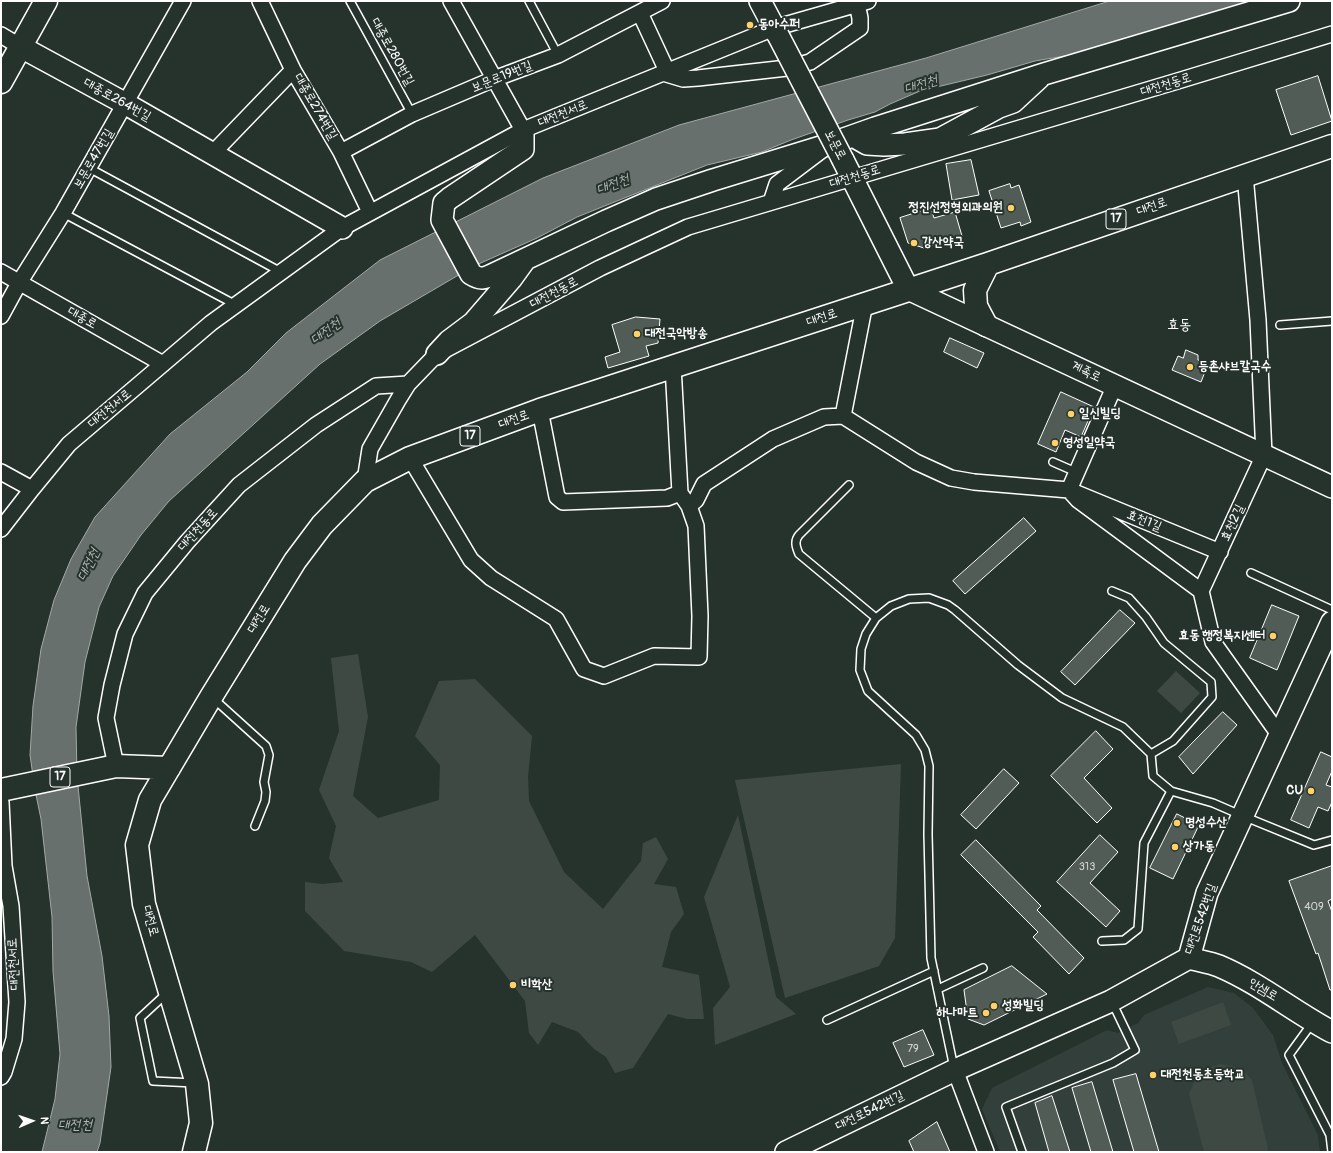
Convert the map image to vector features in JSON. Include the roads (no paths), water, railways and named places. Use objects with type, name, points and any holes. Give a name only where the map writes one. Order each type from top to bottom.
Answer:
[{"type":"main road","points":[[1,82],[46,1]]},
{"type":"main road","name":"보문로","points":[[760,1],[853,178],[908,289]]},
{"type":"main road","points":[[523,131],[523,150],[444,203],[442,220],[471,274],[478,279],[485,278],[525,258],[656,199],[1044,74],[1289,1]]},
{"type":"main road","name":"대종로264번길","points":[[21,47],[126,104],[342,228]]},
{"type":"main road","points":[[853,136],[867,144],[942,145],[1000,107],[1013,102],[1044,74]]},
{"type":"main road","name":"대전로","points":[[194,1152],[201,1123],[197,1084],[144,904],[137,845],[150,800],[211,697],[295,561],[322,525],[365,481],[410,458],[540,410],[988,264],[1332,146]]},
{"type":"main road","points":[[437,354],[448,341],[473,323],[483,313],[511,279],[525,258]]},
{"type":"main road","points":[[986,325],[976,306],[975,290],[988,264]]},
{"type":"main road","name":"계족로","points":[[908,289],[1332,487]]},
{"type":"main road","name":"대전로542번길","points":[[786,1152],[955,1070],[1111,1000],[1189,958],[1207,893],[1332,622]]},
{"type":"main road","name":"17","points":[[6,793],[110,767],[169,768]]},
{"type":"main road","name":"안샘로","points":[[1189,958],[1217,965],[1260,986],[1314,1022],[1332,1032]]},
{"type":"street","name":"보문로47번길","points":[[1,316],[19,283],[64,213],[183,1]]},
{"type":"street","points":[[451,1],[523,131]]},
{"type":"street","name":"보문로19번길","points":[[341,152],[412,114],[494,79],[558,55],[640,8],[662,1]]},
{"type":"street","name":"대종로274번길","points":[[262,2],[293,70],[341,152],[370,212]]},
{"type":"street","points":[[640,8],[665,72],[683,78],[698,78],[787,68],[810,62],[860,28],[862,3]]},
{"type":"street","name":"대전천서로","points":[[1,529],[69,444],[211,323],[342,228],[523,131],[665,72],[862,3]]},
{"type":"street","name":"대전천동로","points":[[365,481],[370,449],[408,384],[437,354],[600,268],[688,227],[853,178],[942,145],[1332,34]]},
{"type":"street","points":[[1,35],[21,47]]},
{"type":"street","points":[[212,154],[293,70]]},
{"type":"street","points":[[771,202],[777,184],[827,145]]},
{"type":"street","points":[[1245,175],[1258,320],[1264,456]]},
{"type":"street","name":"대종로","points":[[1,272],[163,364]]},
{"type":"street","points":[[689,506],[696,500],[704,484],[773,439],[824,417],[843,416],[865,304]]},
{"type":"street","points":[[410,458],[471,560],[491,578],[556,619],[584,669],[604,676],[654,656],[699,657],[700,616],[696,526],[689,506],[680,493],[673,366]]},
{"type":"street","name":"대전천동로","points":[[110,767],[106,718],[112,685],[125,634],[145,593],[187,542],[239,485],[316,425],[376,386],[408,384]]},
{"type":"street","points":[[1114,385],[1069,490],[1078,500],[1200,591],[1213,642],[1280,736]]},
{"type":"street","points":[[540,410],[557,497],[563,502],[667,498],[680,493]]},
{"type":"street","name":"효천1길","points":[[843,416],[916,462],[952,478],[974,482],[1069,490],[1220,552]]},
{"type":"street","name":"효천2길","points":[[1200,591],[1220,552],[1264,456]]},
{"type":"street","points":[[1,472],[32,489]]},
{"type":"street","name":"대전천서로","points":[[1,1076],[4,1058],[14,1039],[16,1002],[6,905],[4,866],[6,793]]},
{"type":"street","points":[[955,1070],[986,1152]]},
{"type":"lane","name":"대종로280번길","points":[[350,1],[412,114]]},
{"type":"lane","points":[[529,1],[558,55]]},
{"type":"lane","points":[[89,168],[281,272]]},
{"type":"lane","points":[[64,213],[236,305]]},
{"type":"lane","points":[[1280,325],[1332,322]]},
{"type":"lane","points":[[1053,462],[1076,472]]},
{"type":"lane","points":[[849,485],[799,535],[796,539],[796,548],[799,554],[876,618]]},
{"type":"lane","points":[[1251,573],[1332,610]]},
{"type":"lane","points":[[1112,591],[1130,598],[1164,642],[1211,682],[1212,697],[1173,740],[1151,754]]},
{"type":"lane","points":[[955,1070],[931,958],[928,834],[929,766],[925,750],[916,735],[868,691],[860,670],[861,649],[866,634],[876,618],[891,606],[909,599],[929,598],[948,605],[1018,665],[1062,698],[1123,727],[1151,754],[1152,776],[1171,792],[1213,803],[1314,845],[1332,840]]},
{"type":"lane","points":[[211,697],[220,703],[266,746],[269,755],[264,782],[266,792],[265,801],[255,826]]},
{"type":"lane","points":[[1102,941],[1124,940],[1138,930],[1144,843],[1171,792]]},
{"type":"lane","points":[[938,989],[984,968]]},
{"type":"lane","points":[[827,1020],[934,971]]},
{"type":"lane","points":[[170,991],[140,1018],[154,1081],[197,1084]]},
{"type":"lane","points":[[1022,1152],[1006,1107],[1113,1063],[1135,1050],[1111,1000]]},
{"type":"lane","points":[[1314,1022],[1289,1055],[1330,1135],[1332,1152]]},
{"type":"water","name":"대전천","points":[[1110,1],[1269,1],[1100,50],[1035,61],[987,75],[920,91],[875,112],[791,140],[762,152],[707,165],[577,217],[537,238],[474,266],[380,321],[320,364],[169,501],[141,535],[113,576],[99,607],[85,662],[76,727],[77,776],[87,876],[102,956],[109,1016],[111,1067],[100,1143],[97,1152],[42,1152],[55,1099],[60,1054],[53,971],[52,917],[41,819],[30,755],[33,706],[41,649],[54,600],[71,559],[95,517],[170,434],[247,372],[286,333],[380,260],[543,178],[679,125],[926,58]]},
{"type":"place","name":"동아수퍼","points":[[750,25]]},
{"type":"place","name":"정진선정형외과의원","points":[[1011,208]]},
{"type":"place","name":"강산약국","points":[[914,243]]},
{"type":"place","name":"대전국악방송","points":[[637,334]]},
{"type":"place","name":"등촌샤브칼국수","points":[[1190,367]]},
{"type":"place","name":"일신빌딩","points":[[1071,414]]},
{"type":"place","name":"영성일약국","points":[[1055,443]]},
{"type":"place","name":"효동 행정복지센터","points":[[1273,636]]},
{"type":"place","name":"CU","points":[[1311,791]]},
{"type":"place","name":"명성수산","points":[[1177,823]]},
{"type":"place","name":"상가동","points":[[1175,847]]},
{"type":"place","name":"비학산","points":[[513,985]]},
{"type":"place","name":"성화빌딩","points":[[994,1006]]},
{"type":"place","name":"하나마트","points":[[986,1013]]},
{"type":"place","name":"대전천동초등학교","points":[[1153,1075]]},
{"type":"district","name":"효동","points":[[1179,325]]}]
